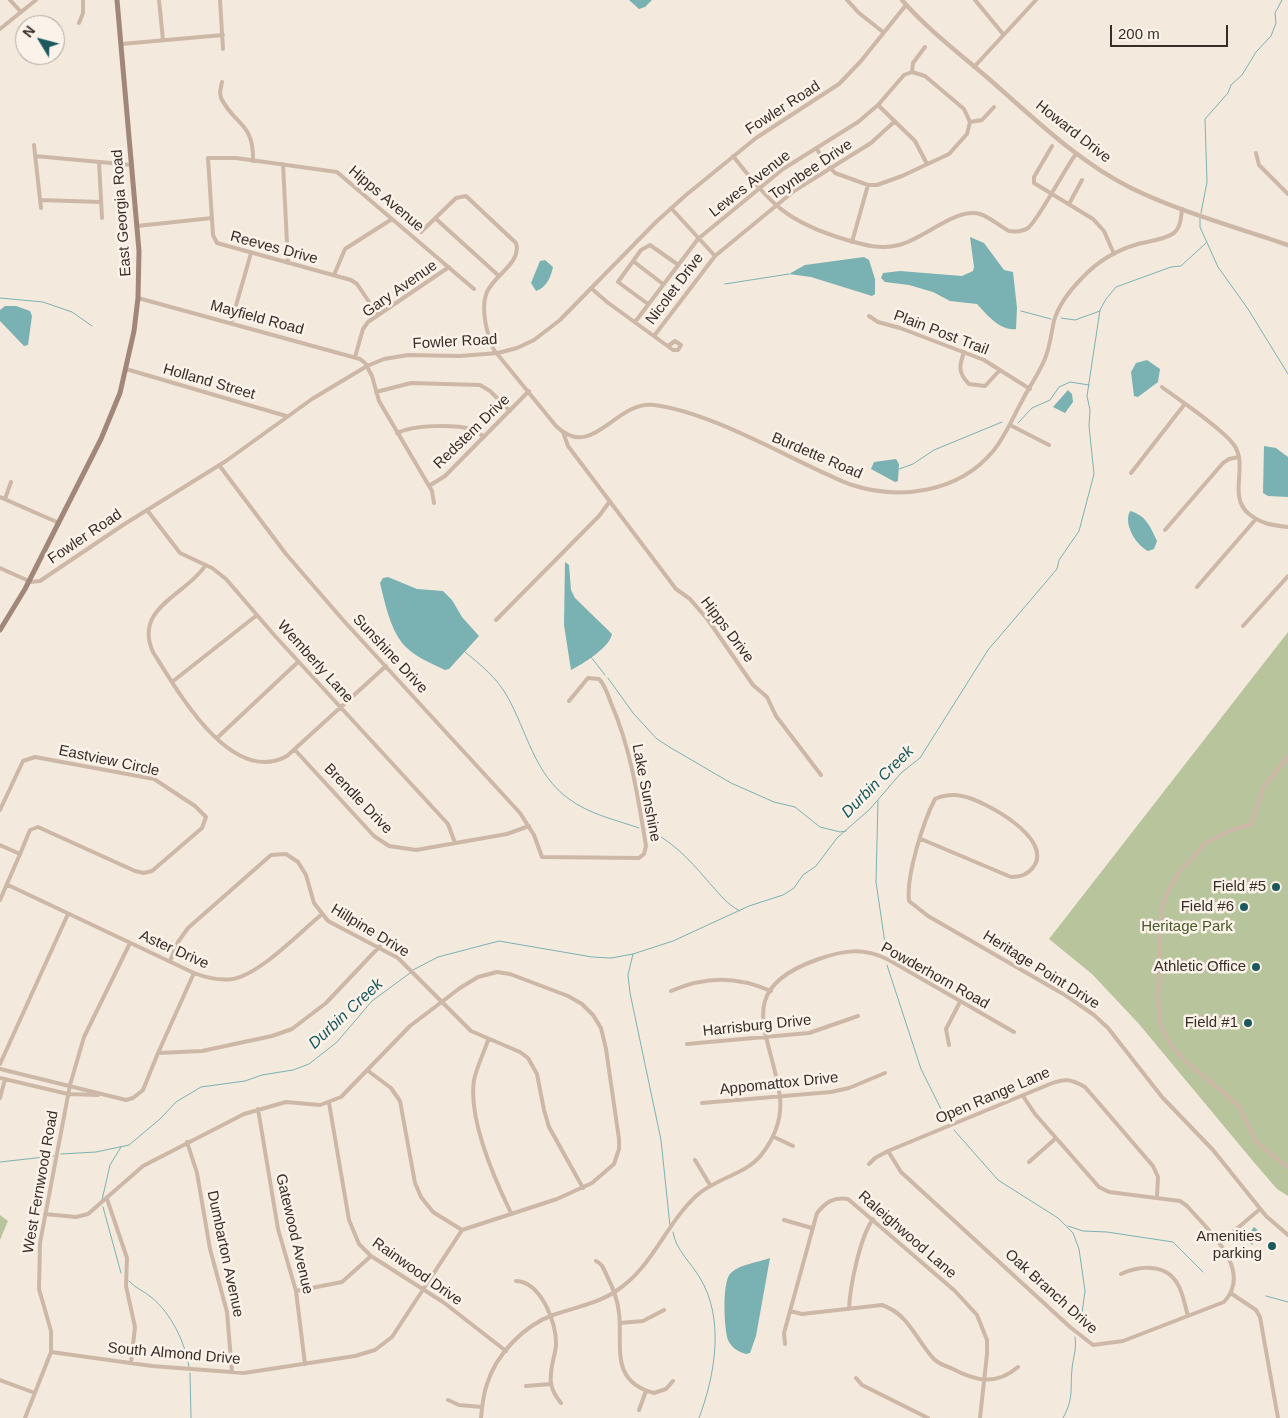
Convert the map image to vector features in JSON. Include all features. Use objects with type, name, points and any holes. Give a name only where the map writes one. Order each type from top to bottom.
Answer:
[{"type":"main road","name":"East Georgia Road","points":[[0,630],[29,581],[102,439],[126,369],[138,298],[137,226],[117,0]]},
{"type":"street","points":[[10,0],[21,12]]},
{"type":"street","points":[[0,29],[36,0]]},
{"type":"street","points":[[79,23],[83,13],[82,0]]},
{"type":"street","points":[[159,0],[163,40]]},
{"type":"street","points":[[220,0],[223,49]]},
{"type":"street","points":[[848,0],[859,13],[883,32]]},
{"type":"street","name":"Howard Drive","points":[[902,0],[974,67],[1076,154],[1130,188],[1288,245]]},
{"type":"street","points":[[975,0],[1003,34]]},
{"type":"street","points":[[974,67],[1036,0]]},
{"type":"street","name":"Fowler Road","points":[[29,581],[40,581],[147,510],[220,466],[286,416],[368,366],[384,359],[408,355],[460,356],[498,353],[527,344],[541,336],[592,288],[671,208],[756,138],[839,84],[861,61],[906,5]]},
{"type":"street","points":[[121,44],[223,35]]},
{"type":"street","points":[[817,149],[830,169],[844,178],[868,185],[884,184],[954,149],[967,134],[970,122],[968,114],[925,76],[912,72],[913,63],[925,47]]},
{"type":"street","name":"Lewes Avenue","points":[[635,322],[698,238],[783,169],[858,122],[878,105],[899,80],[912,72]]},
{"type":"street","points":[[222,82],[221,98],[249,132],[253,143],[253,161]]},
{"type":"street","points":[[878,105],[915,141],[927,164]]},
{"type":"street","points":[[970,122],[982,120],[994,107]]},
{"type":"street","name":"Toynbee Drive","points":[[715,256],[794,192],[871,143],[895,121]]},
{"type":"street","points":[[34,146],[41,208]]},
{"type":"street","points":[[1052,146],[1033,180],[1036,185],[1085,213],[1099,225],[1114,254]]},
{"type":"street","points":[[1256,153],[1259,165],[1288,194]]},
{"type":"street","points":[[733,156],[759,189],[776,206],[814,229],[852,242],[877,247],[897,246],[967,213],[984,215],[1009,232],[1021,231],[1034,222],[1076,154]]},
{"type":"street","points":[[35,156],[132,165]]},
{"type":"street","name":"Hipps Avenue","points":[[212,218],[208,158],[216,157],[282,164],[337,172],[474,288]]},
{"type":"street","points":[[99,162],[102,218]]},
{"type":"street","points":[[282,164],[288,263]]},
{"type":"street","points":[[1069,204],[1082,180]]},
{"type":"street","points":[[852,242],[868,185]]},
{"type":"street","points":[[421,232],[456,198],[466,196],[516,243],[517,253],[487,292],[485,318],[493,348],[563,432]]},
{"type":"street","points":[[40,200],[101,202]]},
{"type":"street","points":[[671,208],[715,256]]},
{"type":"street","name":"Burdette Road","points":[[563,432],[573,436],[589,436],[604,429],[631,408],[644,404],[657,405],[690,414],[719,425],[849,484],[870,490],[902,492],[934,488],[968,472],[990,455],[1010,425],[1045,358],[1056,314],[1064,299],[1094,267],[1114,254],[1173,233],[1179,226],[1182,208]]},
{"type":"street","points":[[137,226],[212,218]]},
{"type":"street","name":"Reeves Drive","points":[[212,218],[217,243],[334,275],[357,284],[378,315]]},
{"type":"street","points":[[435,218],[499,276]]},
{"type":"street","points":[[334,275],[345,249],[392,219]]},
{"type":"street","points":[[648,304],[618,282],[633,261],[644,246],[650,245],[677,264]]},
{"type":"street","points":[[231,323],[251,253]]},
{"type":"street","name":"Nicolet Drive","points":[[654,336],[715,256]]},
{"type":"street","points":[[633,261],[663,284]]},
{"type":"street","name":"Gary Avenue","points":[[355,358],[363,329],[368,322],[449,267]]},
{"type":"street","points":[[592,288],[668,346]]},
{"type":"street","name":"Mayfield Road","points":[[138,298],[355,358],[368,366]]},
{"type":"street","name":"Plain Post Trail","points":[[869,316],[878,322],[900,328],[984,360],[1030,389]]},
{"type":"street","points":[[964,352],[959,364],[960,372],[969,384],[985,386],[1000,370]]},
{"type":"street","points":[[368,366],[379,401],[428,486],[434,503]]},
{"type":"street","name":"Holland Street","points":[[126,369],[286,416]]},
{"type":"street","points":[[376,392],[411,383],[480,385],[490,391],[510,411]]},
{"type":"street","points":[[1162,387],[1232,442],[1239,457],[1238,498],[1243,508],[1266,525],[1288,527]]},
{"type":"street","name":"Redstem Drive","points":[[428,486],[445,476],[529,391]]},
{"type":"street","points":[[1131,473],[1184,404]]},
{"type":"street","points":[[1010,425],[1049,445]]},
{"type":"street","points":[[397,433],[412,427],[466,428],[476,431],[484,437]]},
{"type":"street","name":"Hipps Drive","points":[[563,432],[568,446],[676,589],[690,599],[708,620],[753,685],[767,698],[776,716],[820,775]]},
{"type":"street","points":[[1165,530],[1223,463],[1229,459],[1239,457]]},
{"type":"street","name":"Sunshine Drive","points":[[220,466],[286,554],[495,784],[529,826],[542,857]]},
{"type":"street","points":[[5,499],[11,482]]},
{"type":"street","points":[[0,497],[59,523]]},
{"type":"street","points":[[496,620],[599,516],[610,501]]},
{"type":"street","name":"Wemberly Lane","points":[[147,510],[180,554],[226,579],[298,662],[448,824],[455,843]]},
{"type":"street","points":[[1197,587],[1256,519]]},
{"type":"street","points":[[205,566],[192,582],[161,606],[152,620],[150,645],[196,717],[217,738],[240,755],[259,762],[277,762],[295,750],[386,666]]},
{"type":"street","points":[[0,568],[29,581]]},
{"type":"street","points":[[1243,626],[1288,576]]},
{"type":"street","points":[[172,682],[257,615]]},
{"type":"street","points":[[217,738],[298,662]]},
{"type":"street","name":"Lake Sunshine","points":[[542,857],[632,859],[641,857],[646,850],[637,792],[625,740],[602,682],[594,677],[588,678],[569,701]]},
{"type":"street","name":"Brendle Drive","points":[[295,750],[382,843],[410,850],[507,834],[529,826]]},
{"type":"street","points":[[1288,756],[1263,788],[1251,824],[1232,830],[1207,842],[1178,873],[1166,895],[1160,911],[1158,1002],[1161,1028],[1171,1045],[1184,1060],[1239,1106],[1256,1142],[1288,1168]]},
{"type":"street","name":"Eastview Circle","points":[[0,810],[23,761],[35,757],[154,779],[195,806],[206,818],[202,828],[152,871],[146,873],[135,872],[38,827],[30,830],[20,854]]},
{"type":"street","name":"Heritage Point Drive","points":[[921,839],[1011,877],[1019,877],[1031,870],[1038,857],[1037,848],[1032,839],[1005,816],[964,796],[951,795],[936,799],[928,813],[910,878],[909,901],[928,916],[1049,985],[1094,1015],[1108,1028],[1162,1096],[1213,1150],[1260,1209],[1288,1235]]},
{"type":"street","points":[[0,845],[20,854],[8,886],[0,899]]},
{"type":"street","name":"Hillpine Drive","points":[[170,961],[178,942],[188,928],[267,859],[277,853],[290,855],[303,868],[314,903],[321,915],[336,926],[380,946],[398,958],[410,968],[466,1028],[488,1040],[521,1053],[534,1066],[550,1127],[583,1188]]},
{"type":"street","name":"Aster Drive","points":[[8,886],[194,973],[222,980],[245,975],[321,915]]},
{"type":"street","points":[[0,1064],[68,914]]},
{"type":"street","name":"West Fernwood Road","points":[[25,1418],[51,1352],[51,1331],[39,1283],[40,1243],[68,1094],[88,1029],[130,943]]},
{"type":"street","points":[[158,1052],[202,1051],[272,1036],[292,1029],[326,1003],[380,946]]},
{"type":"street","name":"Powderhorn Road","points":[[481,1418],[489,1377],[506,1351],[524,1332],[550,1316],[614,1293],[641,1271],[688,1205],[710,1185],[754,1163],[774,1137],[779,1118],[780,1097],[763,1018],[771,991],[782,978],[797,968],[840,952],[857,951],[873,953],[888,959],[1014,1032]]},
{"type":"street","points":[[45,1214],[84,1215],[107,1199],[143,1166],[233,1118],[290,1101],[312,1105],[329,1103],[350,1090],[367,1070],[399,1035],[441,1002],[478,977],[502,972],[541,985],[582,1004],[593,1015],[604,1038],[620,1146],[616,1161],[604,1175],[583,1188],[462,1230],[433,1212],[420,1198],[415,1183],[400,1102],[391,1088],[367,1070]]},
{"type":"street","points":[[0,1098],[2,1078],[68,1094],[103,1096],[126,1100],[137,1096],[146,1086],[158,1052],[194,973]]},
{"type":"street","points":[[671,991],[694,982],[720,979],[747,982],[771,991]]},
{"type":"street","points":[[949,1045],[946,1029],[960,1002]]},
{"type":"street","name":"Harrisburg Drive","points":[[687,1044],[809,1033],[858,1016]]},
{"type":"street","points":[[488,1040],[475,1075],[474,1097],[483,1147],[511,1213]]},
{"type":"street","points":[[0,1069],[70,1085],[103,1096]]},
{"type":"street","name":"Appomattox Drive","points":[[702,1103],[841,1090],[885,1073]]},
{"type":"street","name":"Open Range Lane","points":[[869,1164],[875,1158],[888,1151],[1063,1079],[1072,1080],[1085,1087],[1153,1166],[1158,1177],[1157,1197]]},
{"type":"street","points":[[1023,1096],[1034,1114],[1099,1187],[1109,1192],[1180,1201],[1187,1206],[1220,1244],[1230,1260],[1233,1272],[1232,1294],[1256,1310],[1260,1317],[1278,1418]]},
{"type":"street","name":"Rainwood Drive","points":[[329,1103],[350,1225],[359,1244],[371,1256],[455,1311],[506,1351]]},
{"type":"street","name":"Gatewood Avenue","points":[[258,1109],[278,1229],[296,1291],[305,1364]]},
{"type":"street","points":[[774,1137],[793,1146]]},
{"type":"street","points":[[1029,1162],[1056,1138]]},
{"type":"street","name":"Dumbarton Avenue","points":[[187,1142],[197,1174],[210,1249],[228,1312],[232,1372]]},
{"type":"street","name":"Oak Branch Drive","points":[[888,1151],[901,1172],[1085,1340],[1093,1345],[1123,1341],[1224,1302],[1232,1294]]},
{"type":"street","points":[[695,1160],[710,1185]]},
{"type":"street","name":"Raleighwood Lane","points":[[785,1344],[784,1333],[812,1228],[820,1210],[834,1198],[848,1199],[955,1291],[977,1316],[987,1340],[980,1418]]},
{"type":"street","points":[[107,1199],[127,1258],[126,1286],[135,1327],[131,1363]]},
{"type":"street","points":[[1220,1244],[1260,1209]]},
{"type":"street","points":[[849,1309],[850,1293],[861,1250],[873,1219]]},
{"type":"street","points":[[784,1220],[812,1228]]},
{"type":"street","name":"South Almond Drive","points":[[51,1352],[131,1363],[232,1372],[259,1372],[355,1356],[382,1346],[392,1337],[462,1230]]},
{"type":"street","points":[[296,1291],[342,1282],[371,1256]]},
{"type":"street","points":[[596,1262],[602,1265],[614,1293],[620,1323],[618,1351],[622,1365],[632,1381],[646,1391],[654,1393],[663,1391],[673,1381]]},
{"type":"street","points":[[1121,1274],[1141,1268],[1167,1272],[1178,1284],[1188,1316]]},
{"type":"street","points":[[516,1281],[523,1282],[533,1288],[550,1316],[556,1343],[551,1384],[561,1403]]},
{"type":"street","points":[[790,1311],[802,1314],[882,1305],[890,1308],[911,1326],[936,1361],[960,1373],[984,1380],[1002,1378],[1018,1367]]},
{"type":"street","points":[[620,1323],[638,1322],[664,1310]]},
{"type":"street","points":[[856,1378],[862,1385],[928,1418]]},
{"type":"street","points":[[0,1380],[35,1393]]},
{"type":"street","points":[[526,1386],[551,1384]]},
{"type":"street","points":[[640,1410],[646,1391]]},
{"type":"street","points":[[448,1400],[459,1405],[482,1406]]},
{"type":"green space","name":"Heritage Park","points":[[1288,632],[1288,1196],[1277,1189],[1139,1024],[1092,974],[1049,939]]},
{"type":"green space","points":[[0,1215],[8,1221],[0,1240]]},
{"type":"water","points":[[629,0],[652,0],[645,7],[639,9]]},
{"type":"water","points":[[970,237],[984,243],[1004,270],[1013,272],[1017,308],[1016,329],[999,325],[977,304],[950,301],[933,292],[909,285],[885,282],[881,278],[883,273],[900,271],[962,276],[973,271]]},
{"type":"water","points":[[864,257],[869,260],[875,279],[875,294],[872,296],[811,277],[789,274],[805,265]]},
{"type":"water","points":[[545,260],[553,267],[552,271],[545,285],[536,291],[531,283],[540,261]]},
{"type":"water","points":[[5,306],[16,306],[30,311],[32,316],[28,345],[24,346],[0,321],[0,310]]},
{"type":"water","points":[[1147,360],[1160,369],[1158,382],[1138,397],[1134,396],[1131,372],[1136,363]]},
{"type":"water","points":[[1068,390],[1072,394],[1073,402],[1065,413],[1053,407]]},
{"type":"water","points":[[1264,446],[1276,448],[1288,457],[1288,497],[1268,496],[1263,493]]},
{"type":"water","points":[[896,459],[899,464],[898,481],[895,482],[871,469],[874,462]]},
{"type":"water","points":[[1130,511],[1144,519],[1150,527],[1157,541],[1154,549],[1148,551],[1135,539],[1129,528],[1128,516]]},
{"type":"water","points":[[565,562],[569,565],[571,590],[575,598],[612,634],[601,650],[571,670],[564,625]]},
{"type":"water","points":[[388,577],[417,589],[443,591],[479,636],[449,669],[445,670],[420,658],[401,642],[389,618],[380,583],[383,578]]},
{"type":"water","points":[[1254,1227],[1261,1233],[1252,1245],[1245,1239]]},
{"type":"water","points":[[770,1258],[756,1336],[750,1353],[746,1354],[735,1349],[728,1340],[724,1306],[727,1279],[738,1268]]},
{"type":"waterway","name":"Durbin Creek","points":[[1201,213],[1207,182],[1205,119],[1228,93],[1231,85],[1242,75],[1256,52],[1271,36],[1276,23],[1275,13],[1282,0]]},
{"type":"waterway","points":[[1200,217],[1200,227],[1218,267],[1248,309],[1288,374]]},
{"type":"waterway","name":"Durbin Creek","points":[[413,970],[438,957],[499,941],[592,957],[611,958],[633,954],[673,941],[749,906],[783,895],[794,888],[803,875],[816,866],[837,838],[870,809],[901,773],[920,758],[988,650],[1057,569],[1059,560],[1079,531],[1094,474],[1089,426],[1090,410],[1087,396],[1100,310],[1106,299],[1116,287],[1171,267],[1181,266],[1206,243]]},
{"type":"waterway","points":[[725,284],[789,274]]},
{"type":"waterway","points":[[0,298],[43,302],[72,312],[92,326]]},
{"type":"waterway","points":[[1021,311],[1051,319]]},
{"type":"waterway","points":[[1061,318],[1075,320],[1100,311]]},
{"type":"waterway","points":[[1018,423],[1032,408],[1050,400],[1059,387],[1070,382],[1089,385]]},
{"type":"waterway","points":[[899,469],[913,464],[934,450],[1002,422]]},
{"type":"waterway","points":[[465,652],[488,672],[503,689],[539,765],[557,789],[585,809],[639,828]]},
{"type":"waterway","points":[[591,657],[605,675]]},
{"type":"waterway","points":[[608,678],[633,713],[657,739],[731,783],[774,802],[795,807],[820,827],[840,832],[846,831]]},
{"type":"waterway","points":[[878,801],[876,882],[886,950]]},
{"type":"waterway","points":[[646,829],[663,838],[679,851],[726,901],[740,911]]},
{"type":"waterway","points":[[633,954],[628,975],[630,993],[661,1140],[670,1226]]},
{"type":"waterway","points":[[887,965],[921,1069],[946,1119]]},
{"type":"waterway","name":"Durbin Creek","points":[[61,1154],[96,1152],[129,1145],[160,1119],[176,1102],[201,1087],[245,1081],[262,1075],[293,1070],[309,1064],[337,1042],[372,1001],[410,973]]},
{"type":"waterway","points":[[954,1130],[998,1180],[1058,1218],[1073,1233],[1079,1249],[1085,1291],[1082,1313],[1078,1321]]},
{"type":"waterway","points":[[102,1200],[110,1165],[121,1147]]},
{"type":"waterway","name":"Durbin Creek","points":[[0,1162],[54,1156]]},
{"type":"waterway","points":[[103,1207],[121,1273]]},
{"type":"waterway","points":[[1068,1226],[1083,1231],[1107,1232],[1173,1242],[1203,1272]]},
{"type":"waterway","points":[[673,1232],[680,1250],[700,1278],[708,1294],[713,1311],[715,1329],[713,1366],[705,1402],[699,1418]]},
{"type":"waterway","points":[[129,1281],[165,1311],[180,1338],[189,1367]]},
{"type":"waterway","points":[[1266,1296],[1288,1302]]},
{"type":"waterway","points":[[1063,1418],[1071,1394],[1072,1369],[1076,1345],[1075,1337]]},
{"type":"waterway","points":[[190,1373],[191,1418]]},
{"type":"place","name":"Field #5","points":[[1276,887]]},
{"type":"place","name":"Field #6","points":[[1244,907]]},
{"type":"place","name":"Athletic Office","points":[[1256,967]]},
{"type":"place","name":"Field #1","points":[[1248,1023]]},
{"type":"place","name":"Amenities parking","points":[[1272,1246]]}]
